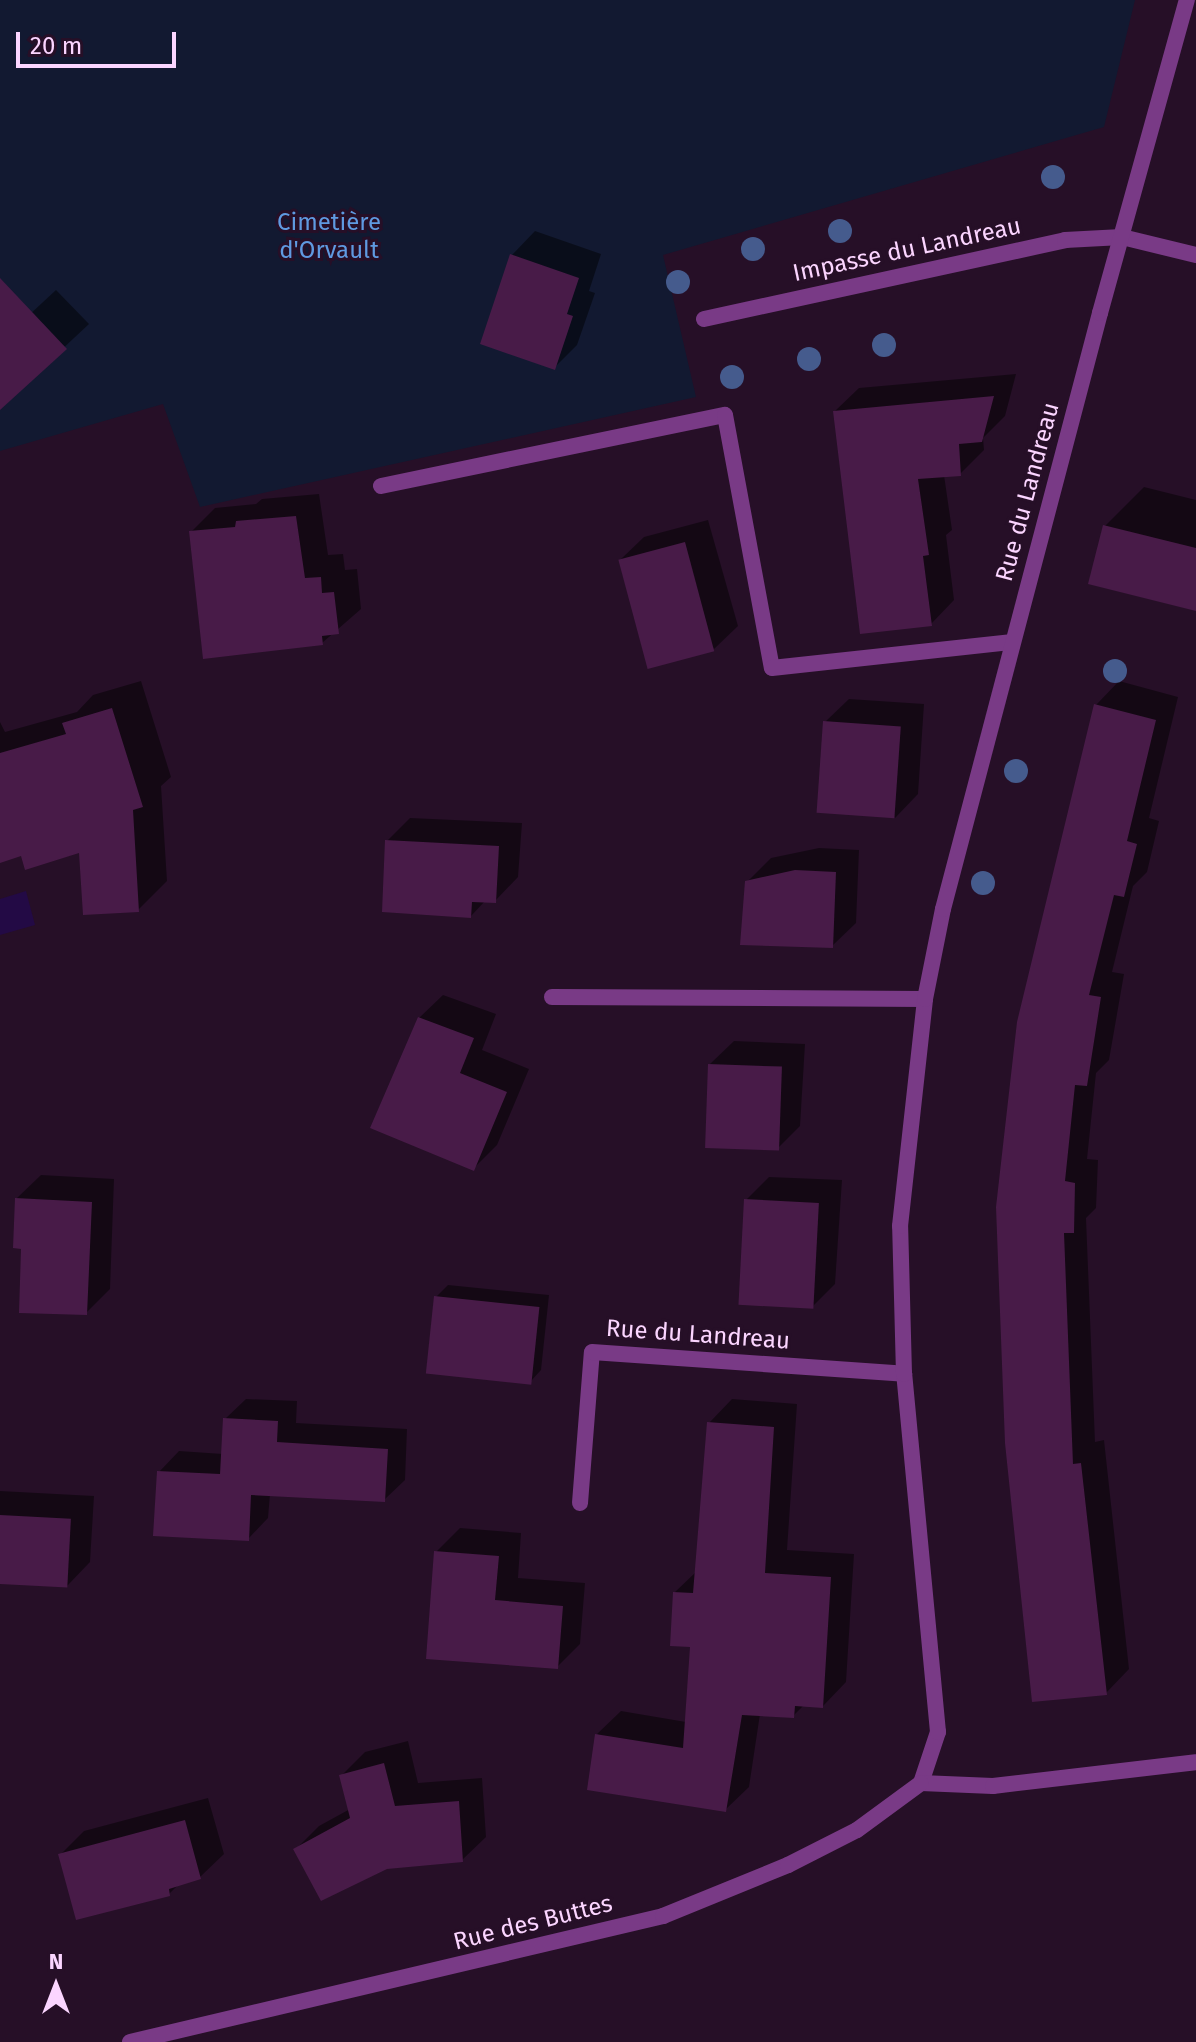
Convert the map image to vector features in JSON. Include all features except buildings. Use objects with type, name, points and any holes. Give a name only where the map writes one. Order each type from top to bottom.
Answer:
[{"type":"street","name":"Rue du Landreau","points":[[921,1783],[938,1732],[904,1374],[900,1226],[925,999],[943,909],[1013,642],[1187,0]]},
{"type":"street","name":"Impasse du Landreau","points":[[704,319],[1065,240],[1122,237],[1196,255]]},
{"type":"street","points":[[381,486],[725,415],[772,668],[1013,642]]},
{"type":"street","points":[[552,997],[925,999]]},
{"type":"street","name":"Rue du Landreau","points":[[580,1503],[592,1352],[904,1374]]},
{"type":"street","points":[[921,1783],[993,1786],[1196,1762]]},
{"type":"street","name":"Rue des Buttes","points":[[130,2042],[663,1916],[788,1865],[857,1830],[921,1783]]},
{"type":"green space","name":"Cimetière d'Orvault","points":[[0,0],[1135,0],[1104,127],[663,255],[696,397],[200,507],[163,404],[0,451]]},
{"type":"shaded area","points":[[26,891],[35,925],[0,935],[0,899]]}]
